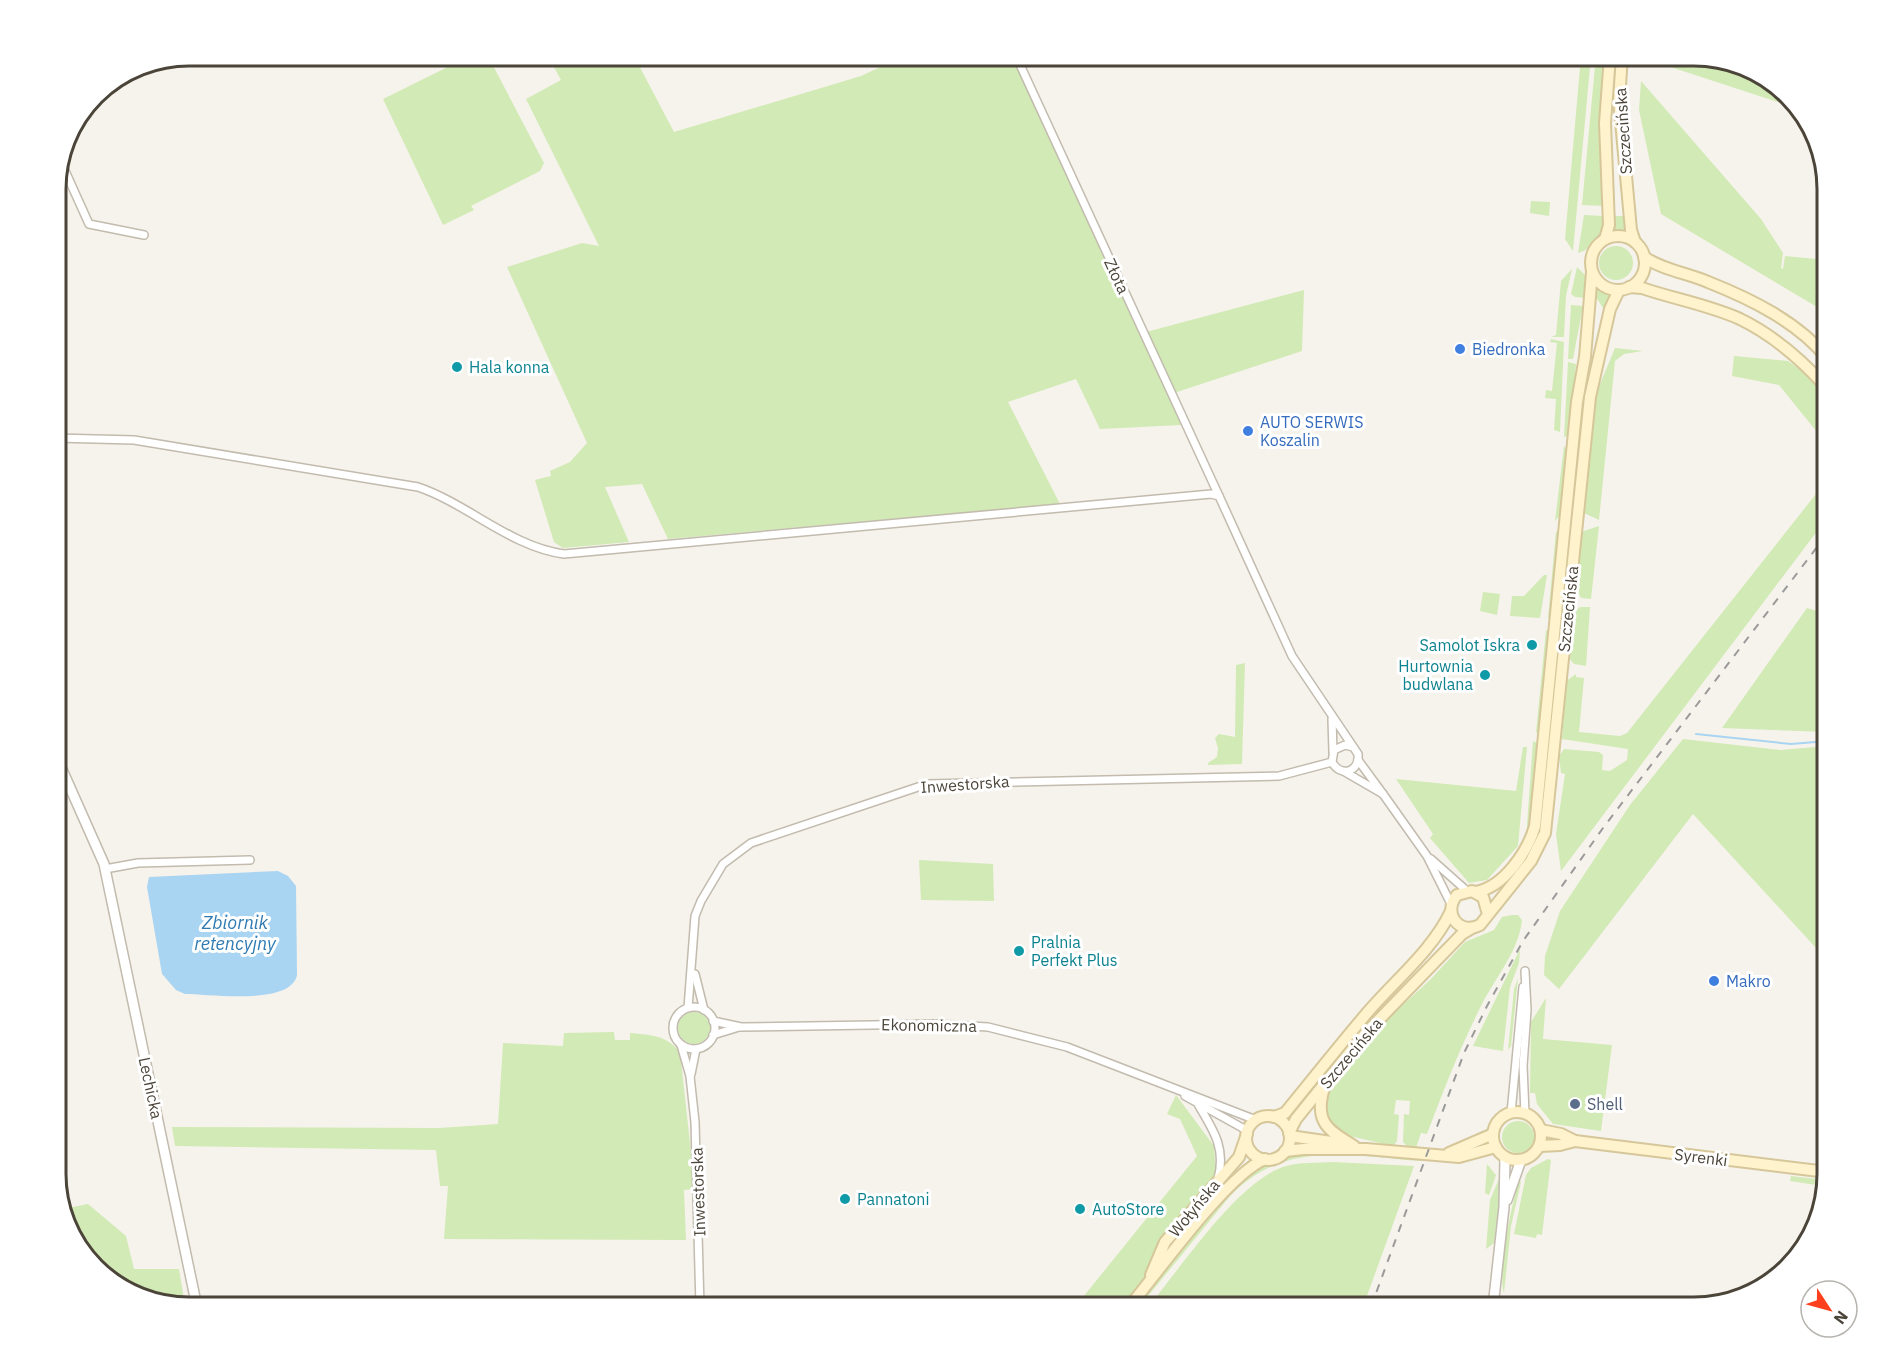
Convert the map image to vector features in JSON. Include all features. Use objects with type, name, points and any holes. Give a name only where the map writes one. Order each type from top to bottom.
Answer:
[{"type":"main road","name":"Szczecińska","points":[[1605,239],[1609,225],[1605,123],[1609,66]]},
{"type":"main road","name":"Szczecińska","points":[[1622,66],[1620,121],[1631,230],[1635,242]]},
{"type":"main road","points":[[1817,348],[1795,327],[1770,311],[1708,282],[1654,264],[1644,257],[1635,242],[1624,237],[1605,239],[1592,255],[1592,272],[1603,285],[1624,289],[1642,288],[1739,318],[1779,342],[1817,377]]},
{"type":"main road","points":[[1624,289],[1641,277],[1644,257]]},
{"type":"main road","name":"Szczecińska","points":[[1472,892],[1498,882],[1525,850],[1535,826],[1577,402],[1586,350],[1592,272]]},
{"type":"main road","name":"Szczecińska","points":[[1488,914],[1537,853],[1547,826],[1590,397],[1610,309],[1624,289]]},
{"type":"main road","points":[[1472,892],[1486,901],[1488,914],[1480,925],[1472,928],[1459,926],[1453,919],[1451,907],[1457,895],[1472,892]]},
{"type":"main road","name":"Szczecińska","points":[[1274,1117],[1286,1113],[1367,1013],[1433,941],[1444,926],[1451,907]]},
{"type":"main road","name":"Szczecińska","points":[[1289,1134],[1325,1083],[1377,1021],[1462,934],[1472,928]]},
{"type":"main road","points":[[1325,1083],[1319,1109],[1324,1124],[1330,1131],[1354,1146]]},
{"type":"main road","points":[[1511,1113],[1525,1113],[1532,1117],[1541,1130],[1540,1146],[1529,1158],[1521,1160],[1505,1158],[1496,1147],[1493,1134],[1499,1121],[1511,1113]]},
{"type":"main road","points":[[1274,1117],[1283,1122],[1289,1134],[1285,1151],[1278,1158],[1265,1159],[1250,1149],[1247,1133],[1256,1120],[1274,1117]]},
{"type":"main road","name":"Syrenki","points":[[1541,1130],[1561,1134],[1575,1141],[1817,1171]]},
{"type":"main road","name":"Wołyńska","points":[[1147,1286],[1165,1242],[1239,1157],[1247,1133]]},
{"type":"main road","points":[[1289,1134],[1366,1149]]},
{"type":"main road","points":[[1444,1154],[1493,1134]]},
{"type":"main road","name":"Syrenki","points":[[1540,1146],[1560,1145],[1575,1141]]},
{"type":"main road","points":[[1285,1151],[1366,1149],[1460,1157],[1496,1147]]},
{"type":"main road","name":"Wołyńska","points":[[1138,1297],[1226,1190],[1257,1163],[1265,1159]]},
{"type":"street","name":"Złota","points":[[1021,66],[1292,656],[1353,747]]},
{"type":"street","points":[[67,175],[89,224],[144,235]]},
{"type":"street","points":[[66,438],[134,440],[418,487],[457,503],[532,545],[564,554],[1198,494],[1219,496]]},
{"type":"street","points":[[1331,716],[1332,762],[1337,769],[1383,794]]},
{"type":"street","points":[[1333,752],[1341,745],[1353,747],[1358,760],[1427,856],[1451,907]]},
{"type":"street","points":[[1345,772],[1353,769],[1358,760]]},
{"type":"street","name":"Inwestorska","points":[[688,1008],[695,916],[709,885],[723,864],[735,852],[751,843],[907,789],[952,782],[1279,776],[1332,762]]},
{"type":"street","name":"Lechicka","points":[[66,778],[105,869],[195,1297]]},
{"type":"street","points":[[1427,856],[1472,892]]},
{"type":"street","points":[[105,869],[138,863],[250,860]]},
{"type":"street","name":"Inwestorska","points":[[693,966],[704,1010]]},
{"type":"street","points":[[1511,1113],[1519,1010],[1525,974],[1527,1010],[1523,1066],[1525,1113]]},
{"type":"street","points":[[688,1008],[704,1010],[713,1021],[713,1035],[707,1044],[696,1049],[681,1045],[674,1036],[673,1026],[677,1015],[688,1008]]},
{"type":"street","name":"Ekonomiczna","points":[[713,1021],[741,1027],[934,1024],[988,1027],[1067,1047],[1178,1092],[1256,1120]]},
{"type":"street","name":"Ekonomiczna","points":[[713,1035],[741,1027]]},
{"type":"street","name":"Inwestorska","points":[[681,1045],[690,1076],[699,1191],[700,1297]]},
{"type":"street","name":"Inwestorska","points":[[690,1076],[696,1049]]},
{"type":"street","name":"Ekonomiczna","points":[[1178,1092],[1199,1106],[1236,1123],[1247,1133]]},
{"type":"street","points":[[1199,1106],[1216,1134],[1222,1153],[1218,1179]]},
{"type":"street","points":[[1494,1297],[1504,1208],[1505,1158]]},
{"type":"street","points":[[1504,1208],[1521,1160]]},
{"type":"green space","points":[[450,66],[493,66],[544,163],[540,171],[471,206],[474,210],[443,225],[383,99]]},
{"type":"green space","points":[[553,66],[639,66],[674,132],[861,76],[882,66],[1025,66],[1146,332],[1304,290],[1302,351],[1177,392],[1169,397],[1181,425],[1100,429],[1076,379],[1008,402],[1060,504],[668,539],[642,484],[605,487],[629,542],[563,548],[554,542],[535,480],[551,476],[550,471],[570,462],[587,443],[507,267],[582,243],[599,246],[526,99],[561,80]]},
{"type":"green space","points":[[1580,66],[1590,66],[1573,251],[1565,239]]},
{"type":"green space","points":[[1595,66],[1605,66],[1605,206],[1582,205]]},
{"type":"green space","points":[[1668,66],[1718,68],[1755,82],[1782,103]]},
{"type":"green space","points":[[1641,81],[1761,219],[1783,253],[1781,268],[1783,269],[1785,256],[1817,259],[1815,294],[1817,293],[1817,307],[1661,214],[1639,110]]},
{"type":"green space","points":[[1531,201],[1550,202],[1549,216],[1530,213]]},
{"type":"green space","points":[[1584,215],[1604,216],[1600,233],[1593,243],[1578,253]]},
{"type":"green space","points":[[1613,216],[1625,216],[1627,235],[1614,231]]},
{"type":"green space","points":[[1616,246],[1628,251],[1633,263],[1628,275],[1616,280],[1604,275],[1599,263],[1604,251]]},
{"type":"green space","points":[[1577,267],[1586,276],[1586,298],[1575,297],[1571,294]]},
{"type":"green space","points":[[1572,269],[1566,296],[1564,337],[1551,337],[1556,335],[1561,281]]},
{"type":"green space","points":[[1597,285],[1610,293],[1605,311],[1596,297]]},
{"type":"green space","points":[[1571,305],[1583,306],[1573,359],[1568,359]]},
{"type":"green space","points":[[1551,339],[1564,342],[1560,432],[1554,430],[1556,399],[1545,398],[1546,390],[1552,391],[1557,343],[1550,342]]},
{"type":"green space","points":[[1615,348],[1643,351],[1624,354],[1615,361],[1599,520],[1584,513],[1595,396]]},
{"type":"green space","points":[[1734,356],[1788,361],[1817,382],[1817,432],[1779,385],[1732,376]]},
{"type":"green space","points":[[1568,362],[1576,364],[1570,435],[1564,437]]},
{"type":"green space","points":[[1564,446],[1568,452],[1561,514],[1555,521]]},
{"type":"green space","points":[[1817,493],[1817,531],[1561,871],[1556,834],[1565,774],[1561,773],[1559,756],[1564,749],[1599,752],[1603,755],[1602,770],[1610,771],[1627,760],[1628,749],[1562,739],[1566,681],[1576,674],[1576,677],[1584,678],[1579,732],[1620,736],[1627,733]]},
{"type":"green space","points":[[1599,526],[1591,599],[1581,598],[1576,588],[1581,532]]},
{"type":"green space","points":[[1556,531],[1560,535],[1552,614],[1548,618]]},
{"type":"green space","points":[[1544,575],[1547,575],[1540,618],[1510,616],[1512,596],[1524,596]]},
{"type":"green space","points":[[1483,592],[1500,594],[1497,615],[1480,611]]},
{"type":"green space","points":[[1580,607],[1590,607],[1586,666],[1574,664],[1569,658],[1573,613]]},
{"type":"green space","points":[[1807,608],[1817,611],[1817,732],[1722,728]]},
{"type":"green space","points":[[1546,630],[1549,631],[1542,728],[1536,733]]},
{"type":"green space","points":[[1245,663],[1242,764],[1208,765],[1217,757],[1218,748],[1215,738],[1219,734],[1235,737],[1236,665]]},
{"type":"green space","points":[[1683,739],[1781,750],[1817,747],[1817,949],[1693,814],[1559,989],[1544,975],[1545,956],[1560,911],[1630,805]]},
{"type":"green space","points":[[1533,741],[1540,744],[1531,845],[1525,854]]},
{"type":"green space","points":[[1523,747],[1527,747],[1518,846],[1487,880],[1469,883],[1430,838],[1433,834],[1396,779],[1516,791]]},
{"type":"green space","points":[[919,860],[993,864],[994,901],[921,900]]},
{"type":"green space","points":[[1518,915],[1522,920],[1516,943],[1479,1010],[1427,1134],[1421,1133],[1416,1148],[1408,1147],[1403,1142],[1404,1114],[1409,1115],[1410,1101],[1396,1100],[1394,1114],[1399,1115],[1397,1141],[1393,1146],[1345,1135],[1327,1122],[1324,1098],[1373,1032],[1430,980],[1465,942],[1494,930],[1502,917]]},
{"type":"green space","points":[[1520,949],[1519,963],[1510,987],[1503,1051],[1473,1046]]},
{"type":"green space","points":[[1518,978],[1511,1046],[1508,1050],[1514,989]]},
{"type":"green space","points":[[1546,998],[1543,1039],[1612,1045],[1601,1131],[1553,1124],[1537,1104],[1535,1093],[1530,1093],[1531,1022]]},
{"type":"green space","points":[[694,1012],[706,1016],[710,1028],[706,1040],[694,1044],[682,1040],[678,1028],[682,1016]]},
{"type":"green space","points":[[614,1032],[615,1040],[630,1040],[630,1033],[658,1037],[675,1046],[680,1052],[695,1189],[684,1190],[686,1240],[444,1239],[448,1186],[440,1186],[436,1150],[175,1146],[172,1127],[439,1128],[498,1124],[503,1043],[563,1046],[564,1033]]},
{"type":"green space","points":[[1176,1095],[1214,1146],[1216,1174],[1146,1280],[1132,1297],[1083,1297],[1197,1156],[1180,1119],[1167,1114]]},
{"type":"green space","points":[[1518,1121],[1529,1126],[1534,1137],[1529,1148],[1518,1153],[1507,1148],[1502,1137],[1507,1126]]},
{"type":"green space","points":[[1314,1151],[1423,1157],[1421,1161],[1369,1156],[1320,1155],[1273,1166],[1251,1178],[1230,1196],[1147,1297],[1143,1297],[1213,1209],[1231,1191],[1265,1164],[1295,1154]]},
{"type":"green space","points":[[1548,1159],[1551,1160],[1542,1235],[1537,1234],[1536,1238],[1514,1234],[1526,1175],[1531,1168]]},
{"type":"green space","points":[[1333,1162],[1414,1166],[1367,1297],[1156,1297],[1211,1227],[1249,1188],[1268,1174],[1286,1166]]},
{"type":"green space","points":[[1487,1164],[1496,1175],[1489,1195],[1485,1193]]},
{"type":"green space","points":[[1791,1176],[1817,1179],[1817,1185],[1790,1181]]},
{"type":"green space","points":[[1502,1177],[1494,1243],[1486,1249],[1490,1200]]},
{"type":"green space","points":[[1519,1181],[1521,1182],[1511,1226],[1504,1293],[1502,1270],[1504,1254]]},
{"type":"green space","points":[[88,1204],[126,1236],[134,1269],[179,1269],[183,1297],[157,1293],[128,1281],[114,1272],[91,1249],[75,1221],[70,1208]]},
{"type":"water","name":"Zbiornik retencyjny","points":[[278,871],[288,876],[296,886],[297,975],[291,985],[266,995],[248,996],[185,994],[176,990],[162,974],[147,887],[149,877]]},
{"type":"waterway","points":[[1696,734],[1791,744],[1817,742]]},
{"type":"railway","points":[[1375,1297],[1464,1053],[1523,941],[1603,828],[1817,547]]},
{"type":"place","name":"Biedronka","points":[[1460,349]]},
{"type":"place","name":"Hala konna","points":[[457,367]]},
{"type":"place","name":"AUTO SERWIS Koszalin","points":[[1248,431]]},
{"type":"place","name":"Samolot Iskra","points":[[1532,645]]},
{"type":"place","name":"Hurtownia budwlana","points":[[1485,675]]},
{"type":"place","name":"Pralnia Perfekt Plus","points":[[1019,951]]},
{"type":"place","name":"Makro","points":[[1714,981]]},
{"type":"place","name":"Shell","points":[[1575,1104]]},
{"type":"place","name":"Pannatoni","points":[[845,1199]]},
{"type":"place","name":"AutoStore","points":[[1080,1209]]}]
